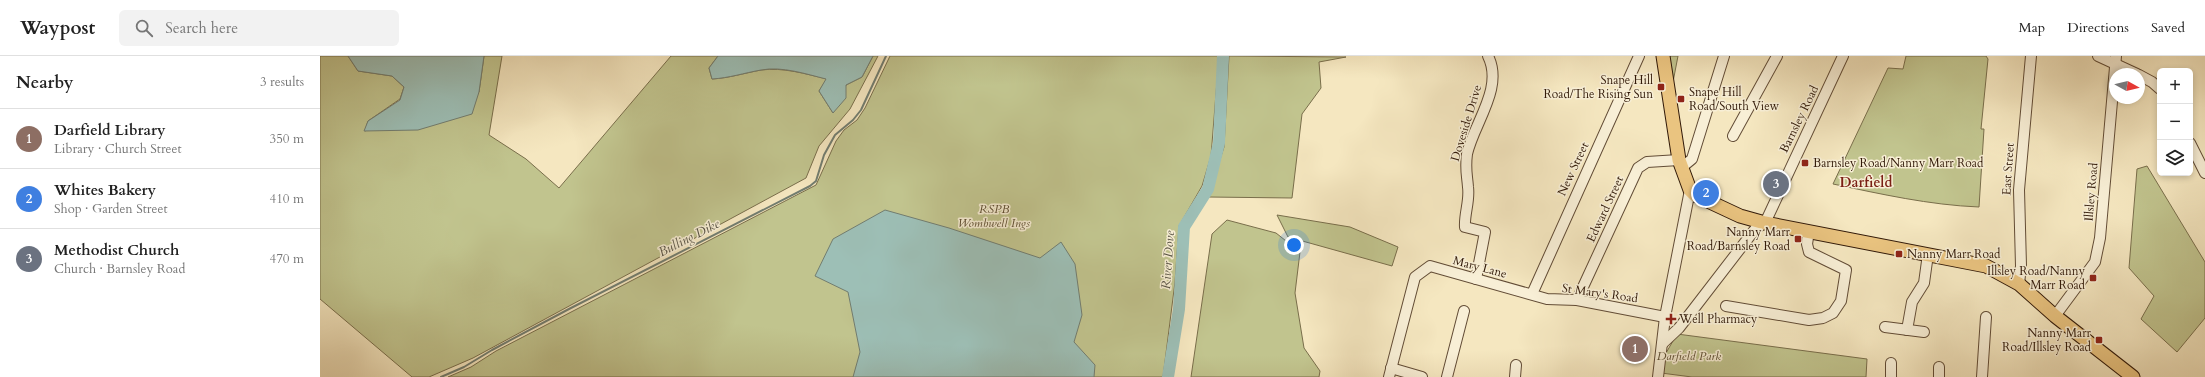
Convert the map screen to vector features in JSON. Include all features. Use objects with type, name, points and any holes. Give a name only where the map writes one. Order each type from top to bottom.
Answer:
[{"type":"main road","points":[[1663,56],[1680,164],[1690,190],[1701,198],[1740,216],[1765,223],[1986,266],[2019,284],[2055,316],[2133,377]]},
{"type":"street","name":"Doveside Drive","points":[[1476,279],[1485,232],[1465,227],[1468,187],[1465,170],[1468,152],[1491,89],[1492,64],[1488,56]]},
{"type":"street","name":"New Street","points":[[1532,294],[1639,56]]},
{"type":"street","points":[[1680,164],[1692,159],[1724,56]]},
{"type":"street","points":[[1733,136],[1777,56]]},
{"type":"street","name":"Barnsley Road","points":[[1662,344],[1679,328],[1756,228],[1765,223],[1843,56]]},
{"type":"street","name":"East Street","points":[[2019,284],[2021,266],[2019,190],[2031,56]]},
{"type":"street","points":[[2098,56],[2116,61],[2128,68]]},
{"type":"street","name":"Illsley Road","points":[[2055,316],[2090,270],[2097,258],[2116,61]]},
{"type":"street","points":[[2145,78],[2157,86]]},
{"type":"street","points":[[2193,149],[2205,174]]},
{"type":"street","name":"Edward Street","points":[[1577,300],[1638,168],[1647,162],[1680,164]]},
{"type":"street","points":[[1658,377],[1665,317],[1690,190]]},
{"type":"street","points":[[1726,306],[1809,320],[1824,318],[1833,312],[1841,301],[1846,270],[1809,252],[1807,244],[1809,231]]},
{"type":"street","points":[[1907,330],[1912,302],[1924,283],[1928,254]]},
{"type":"street","name":"Mary Lane","points":[[1390,372],[1415,277],[1430,266],[1532,294]]},
{"type":"street","name":"St Mary's Road","points":[[1532,294],[1547,299],[1577,300],[1665,317]]},
{"type":"street","points":[[1447,377],[1464,311]]},
{"type":"street","points":[[1982,377],[1986,317]]},
{"type":"street","points":[[1885,327],[1924,332]]},
{"type":"street","points":[[1891,363],[1891,377]]},
{"type":"street","points":[[1515,377],[1516,365]]},
{"type":"street","points":[[1390,372],[1422,377]]},
{"type":"green space","points":[[320,56],[348,56],[358,71],[392,76],[404,87],[400,99],[368,121],[365,131],[479,92],[484,56],[502,56],[489,135],[526,159],[559,188],[671,56],[718,56],[709,68],[712,79],[731,77],[761,70],[778,69],[827,79],[819,91],[833,113],[846,85],[862,77],[873,56],[878,56],[850,109],[819,146],[806,178],[473,358],[429,377],[412,377],[320,299]]},
{"type":"green space","name":"RSPB Wombwell Ings","points":[[890,56],[1219,56],[1211,156],[1202,186],[1179,226],[1175,282],[1163,377],[448,377],[471,367],[496,351],[816,185],[836,141],[844,130],[857,120],[865,108]]},
{"type":"green space","points":[[1229,56],[1346,57],[1319,62],[1321,88],[1302,114],[1292,198],[1208,197],[1224,147]]},
{"type":"green space","points":[[1667,56],[1678,56],[1673,82]]},
{"type":"green space","points":[[1906,56],[1986,56],[1988,59],[1981,129],[1984,129],[1979,207],[1942,204],[1833,184],[1888,68],[1903,69]]},
{"type":"green space","points":[[2147,166],[2205,262],[2205,318],[2177,352],[2141,319],[2154,296],[2129,268],[2137,169]]},
{"type":"green space","points":[[1277,215],[1350,227],[1398,247],[1392,266],[1288,237]]},
{"type":"green space","points":[[1227,220],[1276,233],[1300,252],[1295,293],[1304,348],[1320,371],[1319,377],[1191,377],[1212,234]]},
{"type":"green space","name":"Darfield Park","points":[[1677,334],[1867,359],[1866,377],[1692,377],[1661,373],[1666,353]]},
{"type":"water","points":[[348,56],[484,56],[479,92],[472,114],[418,130],[364,131],[368,121],[400,100],[404,87],[392,76],[358,71]]},
{"type":"water","points":[[718,56],[873,56],[862,77],[846,85],[846,98],[833,113],[819,91],[826,79],[794,71],[769,69],[712,79],[709,68]]},
{"type":"water","points":[[885,210],[949,228],[1040,258],[1061,242],[1075,264],[1082,315],[1074,342],[1095,365],[1094,377],[853,377],[860,352],[848,292],[815,276],[833,239]]},
{"type":"waterway","name":"Bulling Dike","points":[[441,377],[464,367],[492,350],[569,309],[810,186],[816,181],[824,155],[835,135],[853,120],[861,110],[886,56]]},
{"type":"waterway","name":"River Dove","points":[[1168,377],[1179,309],[1184,227],[1208,189],[1219,143],[1223,56]]},
{"type":"place","name":"Snape Hill Road/The Rising Sun","points":[[1661,87]]},
{"type":"place","name":"Snape Hill Road/South View","points":[[1681,99]]},
{"type":"place","name":"Barnsley Road/Nanny Marr Road","points":[[1805,163]]},
{"type":"place","name":"Methodist Church","points":[[1776,184]]},
{"type":"place","name":"Whites Bakery","points":[[1706,193]]},
{"type":"place","name":"Nanny Marr Road/Barnsley Road","points":[[1798,239]]},
{"type":"place","name":"Nanny Marr Road","points":[[1899,254]]},
{"type":"place","name":"Illsley Road/Nanny Marr Road","points":[[2093,278]]},
{"type":"place","name":"Well Pharmacy","points":[[1671,319]]},
{"type":"place","name":"Nanny Marr Road/Illsley Road","points":[[2099,340]]},
{"type":"place","name":"Darfield Library","points":[[1635,349]]},
{"type":"district","name":"Darfield","points":[[1866,182]]}]
